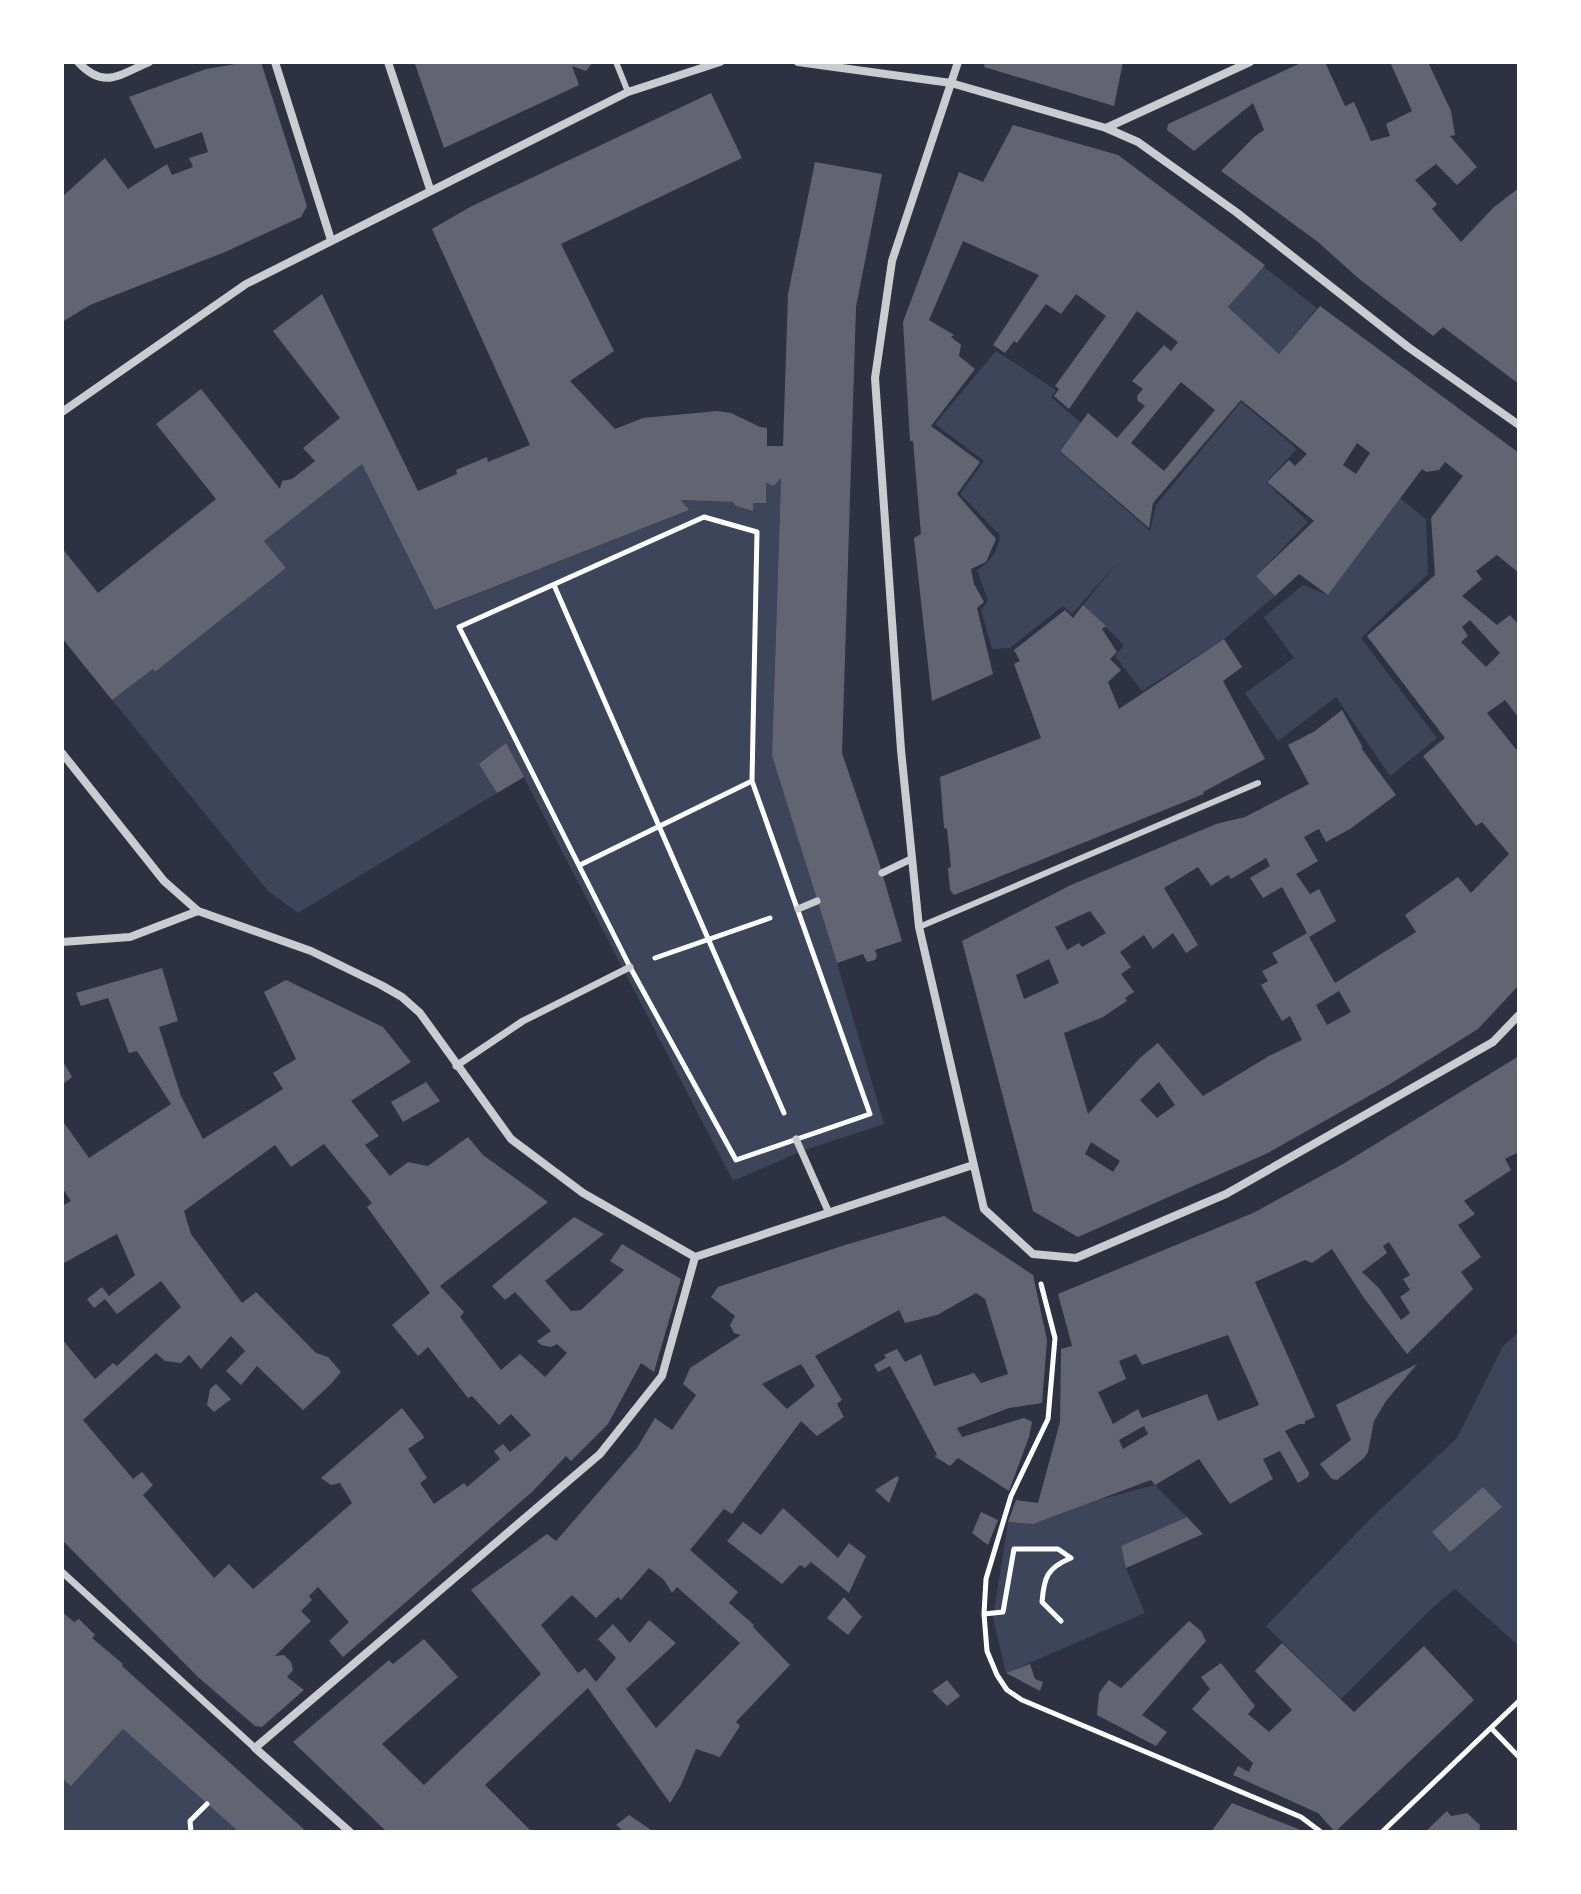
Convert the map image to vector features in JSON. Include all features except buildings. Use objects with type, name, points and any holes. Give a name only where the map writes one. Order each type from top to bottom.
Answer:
[{"type":"street","points":[[78,62],[97,79],[111,79],[149,62]]},
{"type":"street","points":[[275,62],[331,240]]},
{"type":"street","points":[[388,62],[430,189]]},
{"type":"street","points":[[62,412],[246,284],[628,92],[720,62]]},
{"type":"street","points":[[798,62],[951,83],[1106,128],[1138,142],[1236,212],[1408,347],[1519,425]]},
{"type":"street","points":[[958,62],[892,261],[875,378],[911,859],[919,927],[984,1209],[1033,1254],[1076,1258],[1226,1194],[1493,1042],[1519,1015]]},
{"type":"street","points":[[1106,128],[1250,62]]},
{"type":"street","points":[[62,753],[164,881],[198,911],[311,951],[402,997],[420,1013],[511,1139],[583,1193],[695,1257],[973,1165]]},
{"type":"street","points":[[882,873],[911,859]]},
{"type":"street","points":[[798,909],[817,901]]},
{"type":"street","points":[[62,942],[130,937],[198,911]]},
{"type":"street","points":[[456,1066],[523,1021],[630,967]]},
{"type":"street","points":[[796,1139],[829,1213]]},
{"type":"street","points":[[255,1748],[600,1454],[662,1376],[695,1257]]},
{"type":"street","points":[[62,1572],[350,1832]]},
{"type":"lane","points":[[616,62],[628,92]]},
{"type":"lane","points":[[919,927],[1258,783]]},
{"type":"path","points":[[704,517],[757,532],[752,781],[870,1114],[736,1160],[630,967],[459,627],[704,517]]},
{"type":"path","points":[[554,585],[796,1139]]},
{"type":"path","points":[[580,865],[752,781]]},
{"type":"path","points":[[630,967],[798,909]]},
{"type":"path","points":[[1033,1254],[1055,1338],[1048,1419],[1011,1496],[986,1579],[984,1614],[987,1651],[997,1675],[1007,1690],[1022,1700],[1301,1817],[1321,1832]]},
{"type":"path","points":[[984,1614],[1003,1612],[1014,1549],[1058,1549],[1071,1558],[1058,1563],[1044,1578],[1042,1602],[1061,1621]]},
{"type":"path","points":[[1382,1832],[1519,1701]]},
{"type":"path","points":[[1492,1729],[1519,1757]]},
{"type":"path","points":[[191,1832],[190,1821],[207,1804]]},
{"type":"shaded area","points":[[1263,266],[1317,308],[1279,354],[1228,307]]},
{"type":"shaded area","points":[[996,351],[1056,390],[1051,397],[1081,423],[1059,451],[1150,531],[1156,505],[1241,402],[1297,449],[1266,482],[1308,522],[1256,576],[1275,596],[1224,639],[1142,691],[1115,656],[1124,645],[1083,605],[1117,563],[1072,614],[1063,606],[1010,648],[992,649],[981,610],[988,601],[977,570],[993,556],[1000,535],[960,494],[984,461],[935,424]]},
{"type":"shaded area","points":[[362,464],[436,610],[689,510],[681,500],[734,502],[734,505],[752,510],[753,503],[766,503],[766,483],[774,486],[781,478],[772,756],[884,1124],[802,1151],[733,1181],[506,743],[497,793],[298,913],[268,891],[112,700],[153,669],[155,672],[286,568],[264,541]]},
{"type":"shaded area","points":[[1400,498],[1426,519],[1428,574],[1361,638],[1437,738],[1390,776],[1336,697],[1278,741],[1245,693],[1294,658],[1264,617],[1303,585],[1328,595]]},
{"type":"shaded area","points":[[1519,1332],[1519,1646],[1455,1589],[1341,1699],[1266,1626],[1372,1517],[1457,1438],[1503,1346]]},
{"type":"shaded area","points":[[1155,1485],[1187,1517],[1121,1546],[1126,1568],[1145,1613],[1006,1673],[993,1618],[1008,1522],[1033,1524],[1094,1501]]},
{"type":"shaded area","points":[[123,1729],[239,1832],[62,1832],[62,1778],[72,1785]]}]
